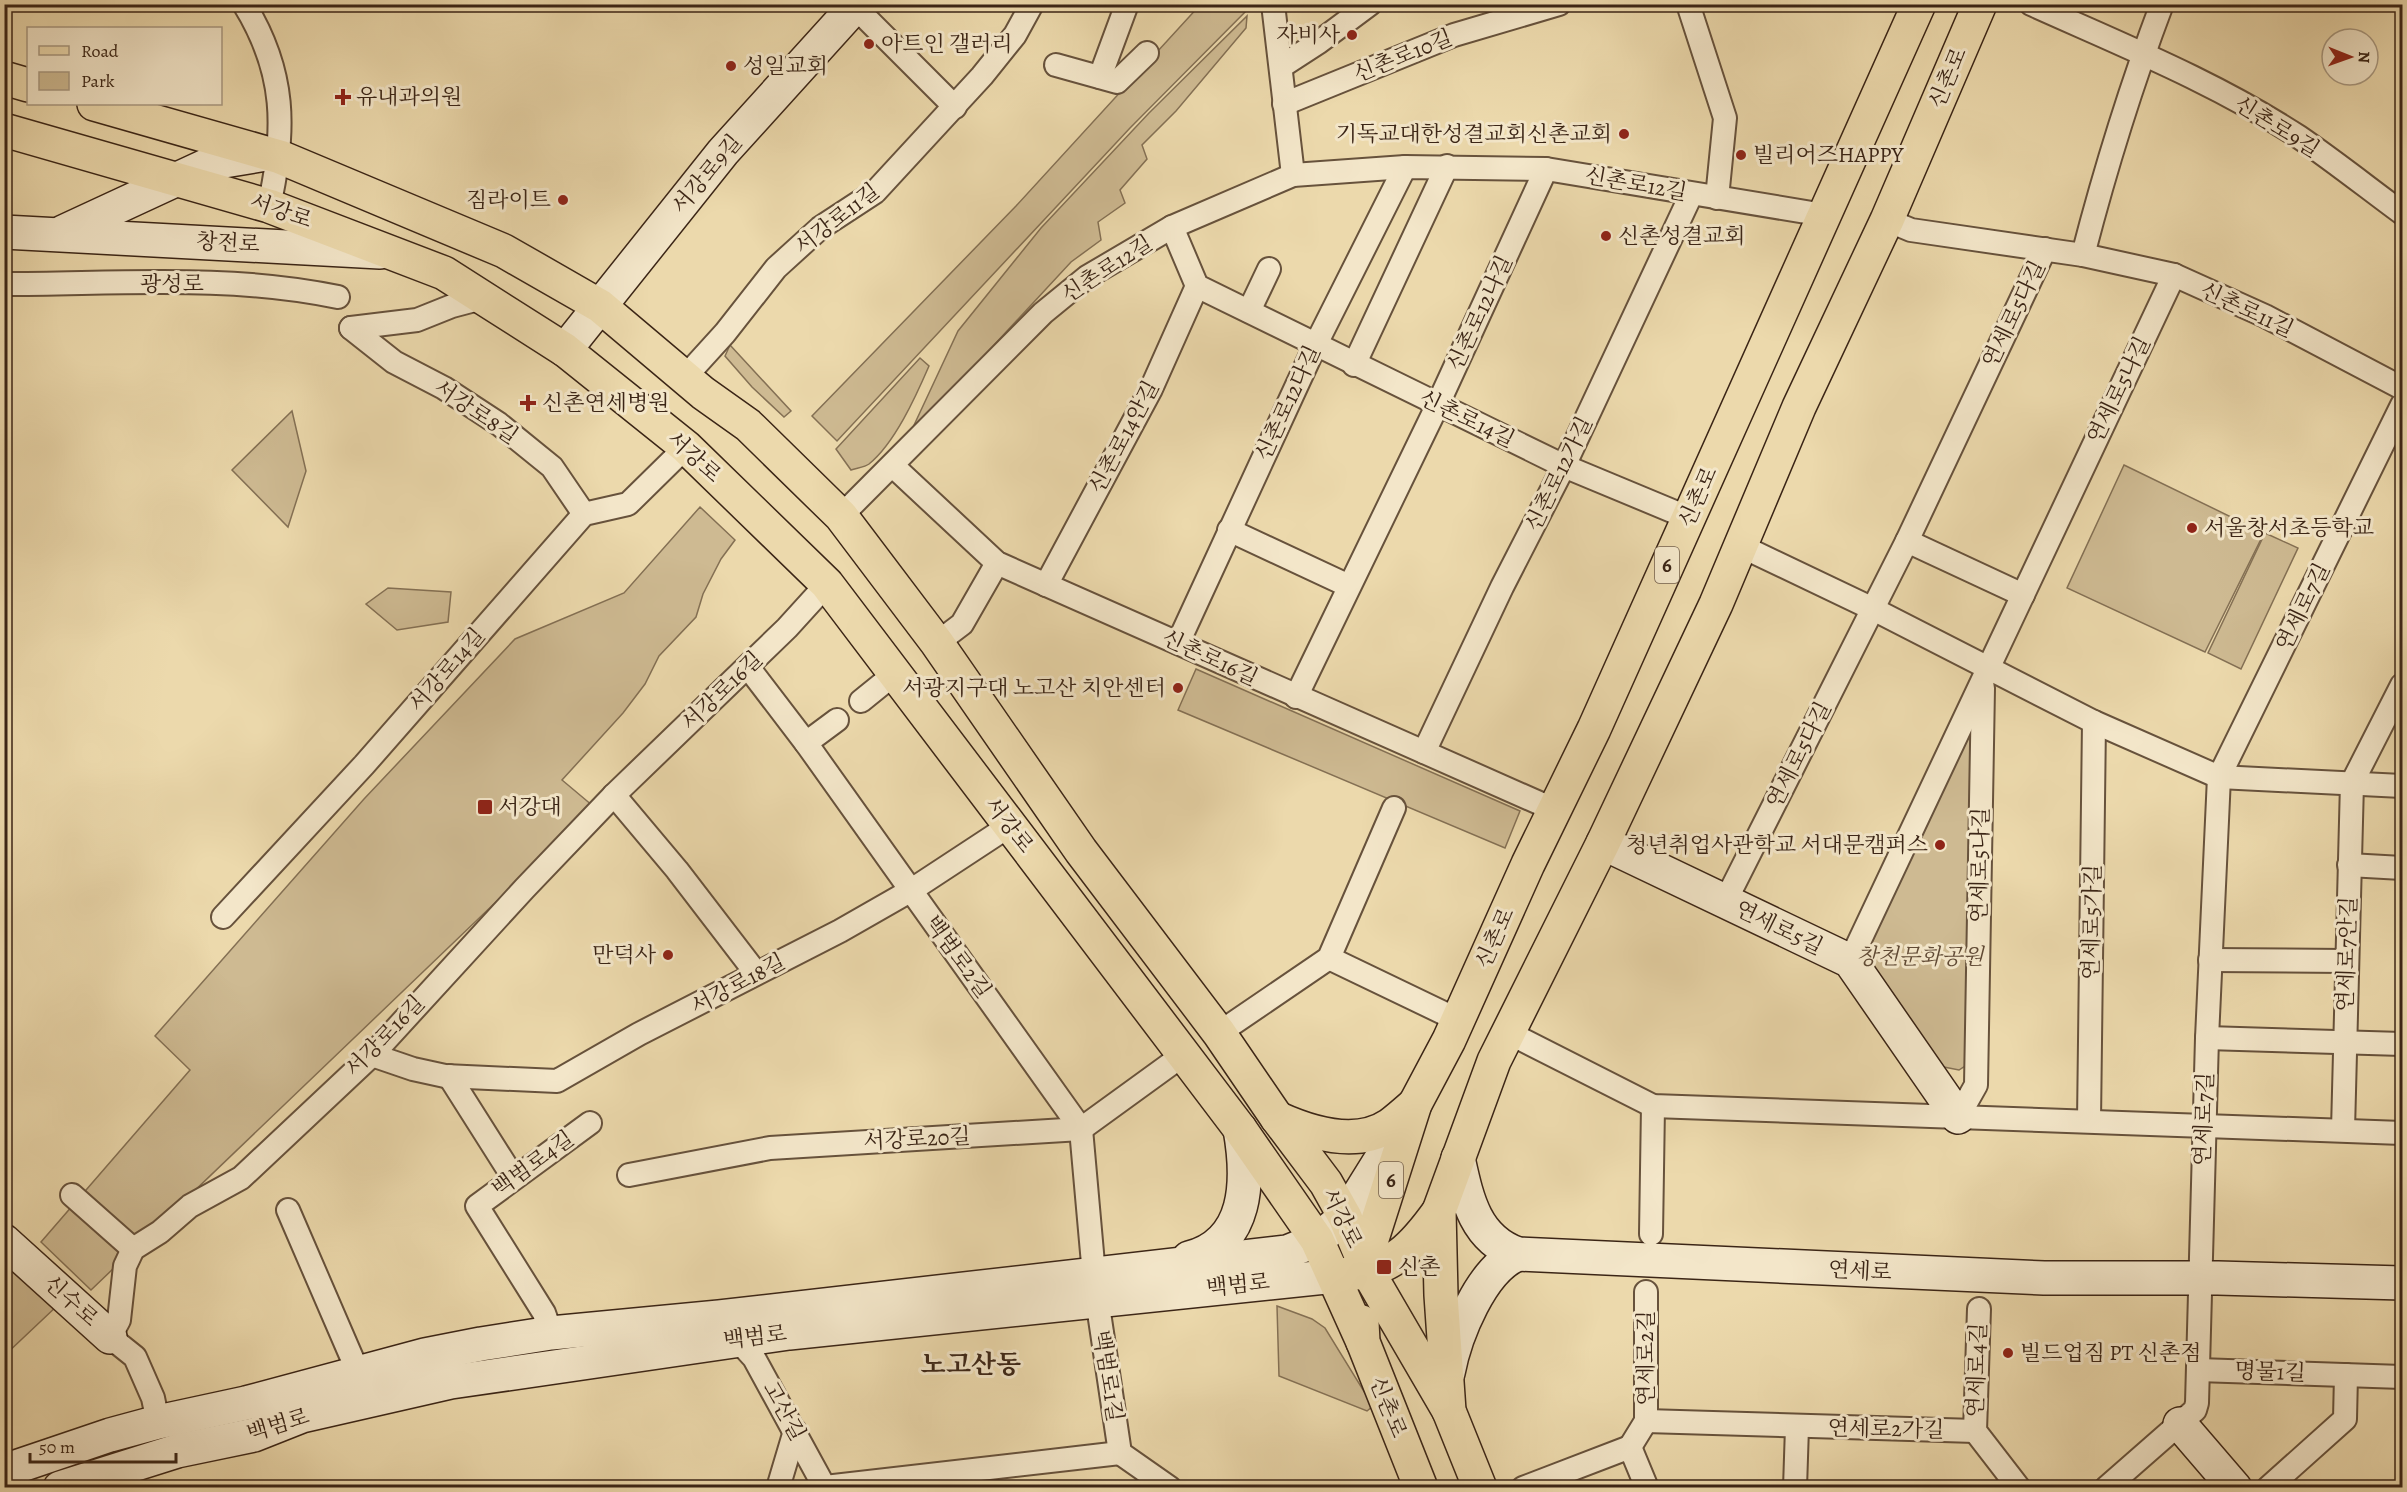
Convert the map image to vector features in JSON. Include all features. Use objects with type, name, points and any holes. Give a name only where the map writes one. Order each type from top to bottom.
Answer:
[{"type":"main road","name":"신촌로","points":[[1421,1488],[1363,1342],[1361,1292],[1368,1272],[1371,1242],[1415,1104],[1458,1020],[1594,729],[1919,4]]},
{"type":"main road","points":[[1959,51],[1956,36],[1969,4]]},
{"type":"main road","name":"신촌로","points":[[1480,1488],[1447,1398],[1439,1211],[1494,1061],[1603,843],[1741,546],[1799,406],[1887,220],[1980,4]]},
{"type":"main road","name":"서강로9길","points":[[565,350],[723,152],[856,6]]},
{"type":"main road","points":[[4,78],[27,85]]},
{"type":"main road","name":"서강로","points":[[98,105],[273,155],[504,251],[600,306],[685,377],[748,425],[841,516],[937,643],[1081,851],[1219,1034],[1277,1118],[1326,1183],[1345,1217],[1368,1272],[1447,1398]]},
{"type":"main road","name":"서강로","points":[[4,130],[269,206],[397,253],[444,273],[486,297],[565,350],[686,447],[827,584],[1240,1129],[1317,1240],[1363,1342]]},
{"type":"main road","name":"창전로","points":[[59,234],[212,164],[273,155]]},
{"type":"main road","name":"창전로","points":[[4,232],[397,253]]},
{"type":"main road","points":[[944,738],[956,747],[967,751],[984,748],[990,736],[985,710]]},
{"type":"main road","points":[[1050,878],[1043,859],[1044,847],[1048,842],[1063,841],[1081,851]]},
{"type":"main road","name":"연세로5길","points":[[1603,843],[1850,962],[1958,1117]]},
{"type":"main road","points":[[1277,1118],[1312,1132],[1357,1136],[1388,1126],[1415,1104]]},
{"type":"main road","name":"백범로","points":[[1096,1287],[1147,1269],[1287,1252],[1317,1240],[1345,1217],[1415,1104]]},
{"type":"main road","points":[[1147,1269],[1205,1254],[1221,1244],[1229,1233],[1242,1200],[1245,1178],[1246,1162],[1240,1129]]},
{"type":"main road","points":[[1458,1158],[1467,1201],[1483,1230],[1505,1250],[1518,1254]]},
{"type":"main road","name":"백범로","points":[[4,1471],[110,1435],[158,1422],[246,1403],[425,1355],[551,1333],[727,1328],[1096,1287],[1335,1276],[1368,1272],[1380,1269],[1423,1234],[1439,1211]]},
{"type":"main road","name":"신수로","points":[[4,1241],[110,1337]]},
{"type":"main road","points":[[1447,1398],[1450,1358],[1473,1304],[1500,1264],[1518,1254]]},
{"type":"main road","name":"연세로","points":[[1518,1254],[2044,1278],[2403,1283]]},
{"type":"main road","name":"백범로","points":[[60,1488],[177,1451],[254,1435],[302,1416],[451,1382],[727,1328]]},
{"type":"main road","points":[[2180,1424],[2235,1488]]},
{"type":"street","points":[[244,4],[263,34],[281,110],[273,155],[269,206]]},
{"type":"street","name":"서강로11길","points":[[685,377],[725,333],[776,268],[820,228],[875,192],[955,106],[1015,35],[1032,4]]},
{"type":"street","points":[[1100,77],[1126,4]]},
{"type":"street","points":[[1273,4],[1293,175]]},
{"type":"street","points":[[1282,66],[1370,4]]},
{"type":"street","name":"신촌로10길","points":[[1284,104],[1454,34],[1559,4]]},
{"type":"street","points":[[1688,4],[1725,118],[1717,198]]},
{"type":"street","name":"신촌로9길","points":[[2031,4],[2207,84],[2299,137],[2403,213]]},
{"type":"street","points":[[2083,255],[2143,54],[2162,4]]},
{"type":"street","points":[[856,6],[955,106]]},
{"type":"street","points":[[1056,65],[1117,82],[1147,53]]},
{"type":"street","points":[[1354,365],[1447,166]]},
{"type":"street","name":"신촌로12길","points":[[841,516],[1043,313],[1087,277],[1172,227],[1293,175],[1447,166],[1546,169],[1691,195],[1824,215]]},
{"type":"street","name":"신촌로12다길","points":[[1178,643],[1315,346],[1405,167]]},
{"type":"street","name":"신촌로12나길","points":[[1296,697],[1438,404],[1546,169]]},
{"type":"street","name":"신촌로12가길","points":[[1424,752],[1502,587],[1564,466],[1691,195]]},
{"type":"street","name":"신촌로11길","points":[[1887,220],[1911,230],[2083,255],[2174,275],[2265,316],[2403,388]]},
{"type":"street","points":[[1172,227],[1197,286]]},
{"type":"street","name":"연세로5다길","points":[[1725,902],[1907,541],[2045,249]]},
{"type":"street","points":[[1249,311],[1269,269]]},
{"type":"street","name":"연세로5나길","points":[[1850,962],[2174,275]]},
{"type":"street","name":"광성로","points":[[4,284],[249,284],[300,289],[338,297]]},
{"type":"street","name":"신촌로14길","points":[[1197,286],[1315,346],[1564,466],[1689,518]]},
{"type":"street","name":"신촌로14안길","points":[[1046,585],[1151,389],[1197,286]]},
{"type":"street","name":"서강로8길","points":[[486,297],[452,306],[417,320],[351,328],[394,362],[444,388],[499,424],[552,466],[584,514]]},
{"type":"street","name":"연세로7길","points":[[2202,1279],[2204,1126],[2219,777],[2403,405]]},
{"type":"street","points":[[584,514],[628,504],[686,447]]},
{"type":"street","name":"신촌로16길","points":[[893,465],[997,563],[1555,810]]},
{"type":"street","name":"서강로14길","points":[[223,917],[364,765],[584,514]]},
{"type":"street","points":[[1229,530],[1349,586]]},
{"type":"street","points":[[1907,541],[2023,595]]},
{"type":"street","points":[[1741,546],[1873,609],[1985,674],[2219,777],[2403,786]]},
{"type":"street","points":[[937,643],[962,624],[997,563]]},
{"type":"street","name":"서강로16길","points":[[133,1249],[160,1232],[190,1206],[241,1178],[372,1055],[469,946],[614,795],[748,667],[827,584]]},
{"type":"street","name":"백범로2길","points":[[748,667],[806,743],[1081,1129]]},
{"type":"street","name":"연세로5나길","points":[[1958,1117],[1976,1085],[1985,674]]},
{"type":"street","points":[[861,702],[882,684]]},
{"type":"street","name":"연세로7안길","points":[[2343,1130],[2352,783],[2403,685]]},
{"type":"street","points":[[806,743],[837,720]]},
{"type":"street","name":"연세로5가길","points":[[2089,1121],[2094,722]]},
{"type":"street","points":[[614,795],[677,870],[756,973]]},
{"type":"street","points":[[1219,1034],[1329,958],[1394,808]]},
{"type":"street","name":"서강로18길","points":[[372,1055],[413,1069],[449,1076],[557,1081],[756,973],[840,931],[910,891],[1009,826]]},
{"type":"street","name":"연세로7안길","points":[[2349,866],[2403,868]]},
{"type":"street","points":[[1329,958],[1458,1020]]},
{"type":"street","points":[[2210,960],[2346,961]]},
{"type":"street","points":[[1507,1032],[1653,1106],[2403,1133]]},
{"type":"street","name":"연세로7안길","points":[[2207,1038],[2403,1044]]},
{"type":"street","points":[[1096,1287],[1081,1129],[1183,1054]]},
{"type":"street","points":[[449,1076],[513,1177]]},
{"type":"street","points":[[1651,1234],[1653,1106]]},
{"type":"street","name":"백범로4길","points":[[551,1333],[544,1313],[477,1206],[513,1177],[590,1123]]},
{"type":"street","name":"서강로20길","points":[[629,1175],[770,1148],[1081,1129]]},
{"type":"street","points":[[72,1195],[133,1249],[125,1266],[119,1320],[110,1337],[135,1357],[153,1398],[158,1422]]},
{"type":"street","points":[[288,1210],[358,1372]]},
{"type":"street","points":[[2106,1488],[2195,1410],[2202,1279]]},
{"type":"street","name":"백범로1길","points":[[1096,1287],[1120,1453],[1161,1485]]},
{"type":"street","name":"연세로2길","points":[[1630,1447],[1646,1421],[1646,1292]]},
{"type":"street","name":"연세로4길","points":[[1979,1309],[1975,1431],[2019,1488]]},
{"type":"street","name":"고산길","points":[[727,1328],[754,1358],[825,1487]]},
{"type":"street","name":"명물1길","points":[[2198,1370],[2403,1377]]},
{"type":"street","points":[[2268,1488],[2345,1419],[2346,1375]]},
{"type":"street","name":"연세로2가길","points":[[1646,1421],[1975,1431]]},
{"type":"street","name":"연세로2가길","points":[[1796,1488],[1797,1427]]},
{"type":"street","points":[[778,1488],[795,1431]]},
{"type":"street","points":[[1523,1488],[1630,1447],[1647,1488]]},
{"type":"street","name":"백범로1길","points":[[825,1487],[1120,1453]]},
{"type":"green space","points":[[1200,5],[1252,5],[1130,128],[837,441],[812,416],[1016,206]]},
{"type":"green space","points":[[1247,16],[1246,28],[1176,111],[1142,145],[1147,159],[1120,190],[1125,203],[1098,222],[1101,240],[1071,262],[908,438],[958,331],[1041,228],[1149,113]]},
{"type":"green space","points":[[730,345],[791,411],[784,417],[752,387],[725,356]]},
{"type":"green space","points":[[920,358],[929,366],[896,432],[879,455],[869,464],[851,470],[836,449]]},
{"type":"green space","points":[[292,411],[306,471],[288,527],[232,470]]},
{"type":"green space","points":[[2124,465],[2264,533],[2205,652],[2067,588]]},
{"type":"green space","points":[[700,507],[735,540],[721,559],[703,594],[696,617],[659,656],[645,684],[623,713],[562,780],[593,806],[521,878],[91,1290],[41,1242],[190,1070],[155,1036],[364,799],[515,639],[624,593]]},
{"type":"green space","points":[[2265,533],[2298,548],[2241,669],[2208,653]]},
{"type":"green space","points":[[388,588],[451,592],[448,622],[397,630],[366,604]]},
{"type":"green space","points":[[1196,669],[1520,811],[1505,848],[1178,710]]},
{"type":"green space","name":"창천문화공원","points":[[1974,710],[1965,1066],[1959,1070],[1944,1067],[1862,964]]},
{"type":"green space","points":[[22,1259],[58,1305],[5,1355],[5,1275]]},
{"type":"green space","points":[[1277,1306],[1312,1319],[1325,1328],[1373,1406],[1367,1411],[1279,1376]]},
{"type":"place","name":"자비사","points":[[1352,35]]},
{"type":"place","name":"아트인 갤러리","points":[[869,44]]},
{"type":"place","name":"성일교회","points":[[731,66]]},
{"type":"place","name":"유내과의원","points":[[343,97]]},
{"type":"place","name":"기독교대한성결교회신촌교회","points":[[1624,134]]},
{"type":"place","name":"빌리어즈HAPPY","points":[[1741,155]]},
{"type":"place","name":"짐라이트","points":[[563,200]]},
{"type":"place","name":"신촌성결교회","points":[[1606,236]]},
{"type":"place","name":"신촌연세병원","points":[[528,403]]},
{"type":"place","name":"서울창서초등학교","points":[[2192,528]]},
{"type":"place","name":"서광지구대 노고산 치안센터","points":[[1178,688]]},
{"type":"place","name":"서강대","points":[[485,807]]},
{"type":"place","name":"청년취업사관학교 서대문캠퍼스","points":[[1940,845]]},
{"type":"place","name":"만덕사","points":[[668,955]]},
{"type":"place","name":"신촌","points":[[1384,1267]]},
{"type":"place","name":"빌드업짐 PT 신촌점","points":[[2008,1353]]},
{"type":"district","name":"노고산동","points":[[971,1364]]}]
